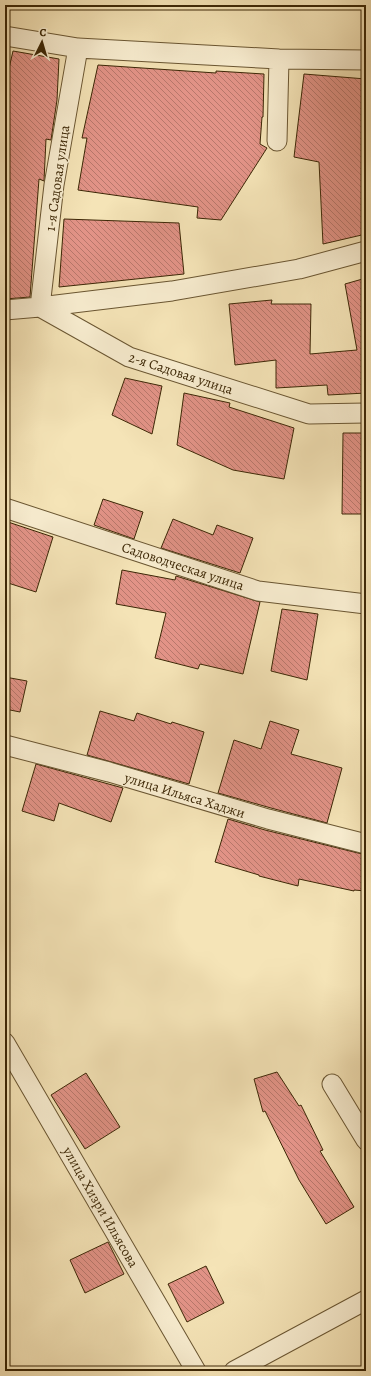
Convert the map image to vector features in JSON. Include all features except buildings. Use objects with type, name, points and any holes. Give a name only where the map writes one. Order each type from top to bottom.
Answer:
[{"type":"street","points":[[5,36],[78,48],[279,59],[366,60]]},
{"type":"street","name":"1-я Садовая улица","points":[[40,307],[54,185],[78,48]]},
{"type":"street","points":[[277,141],[279,59]]},
{"type":"street","points":[[5,310],[172,291],[292,271],[366,251]]},
{"type":"street","name":"2-я Садовая улица","points":[[40,307],[129,357],[309,414],[366,412]]},
{"type":"street","name":"Садоводческая улица","points":[[5,508],[258,591],[366,604]]},
{"type":"street","name":"улица Ильяса Хаджи","points":[[5,745],[109,772],[268,819],[366,844]]},
{"type":"street","name":"улица Хизри Ильясова","points":[[5,1043],[196,1371]]},
{"type":"street","points":[[332,1084],[366,1140]]},
{"type":"street","points":[[234,1371],[366,1300]]}]
